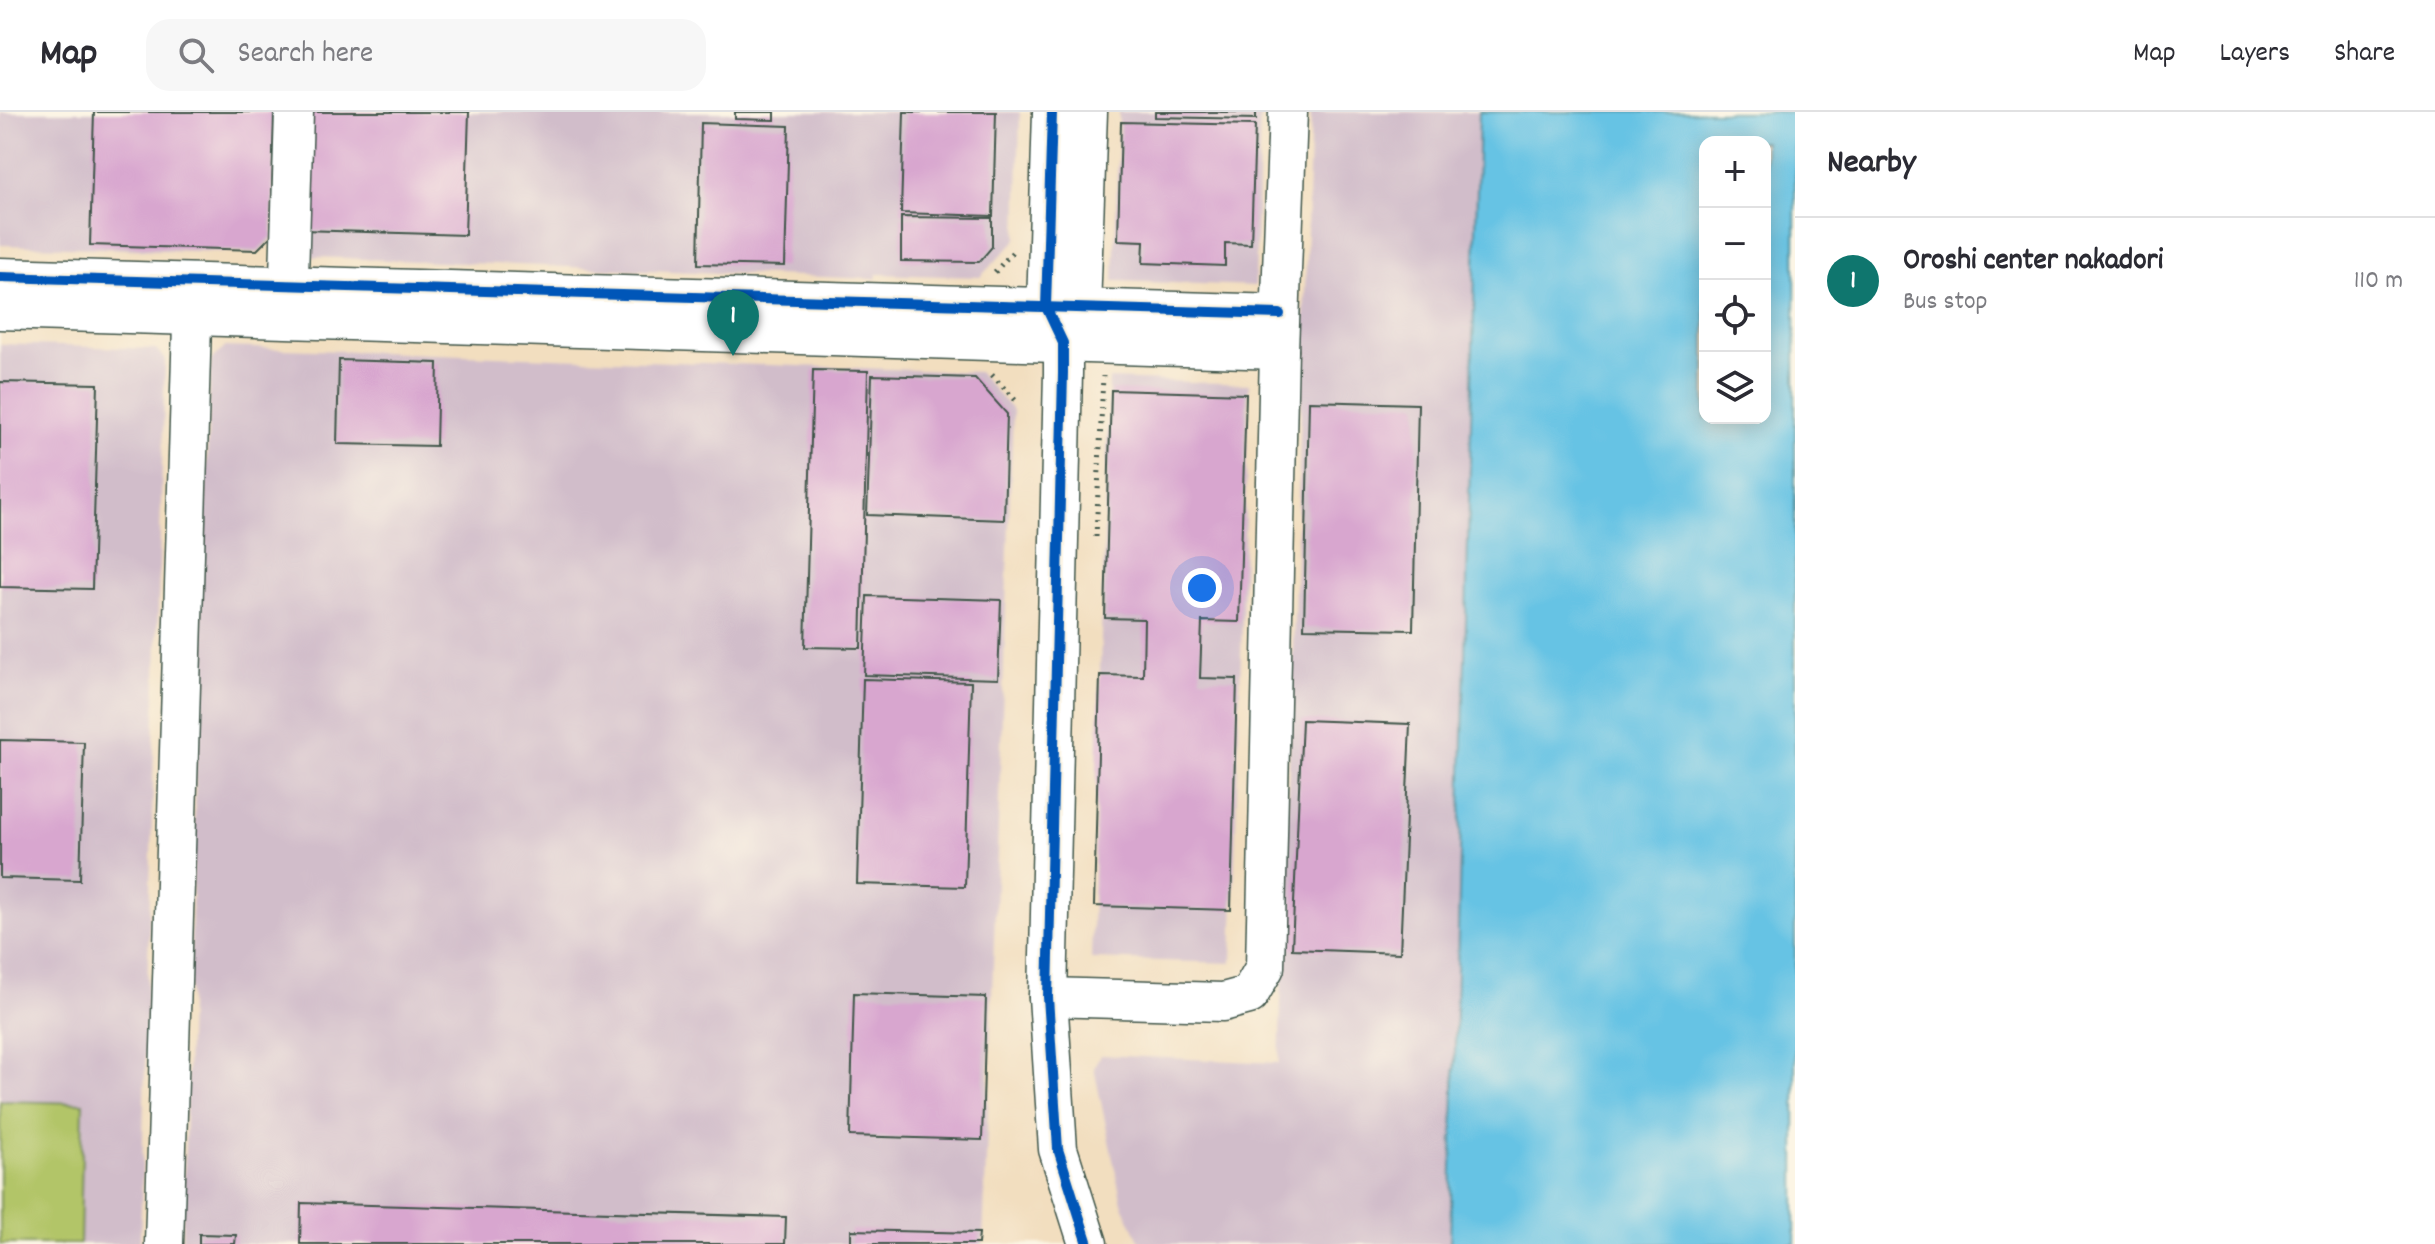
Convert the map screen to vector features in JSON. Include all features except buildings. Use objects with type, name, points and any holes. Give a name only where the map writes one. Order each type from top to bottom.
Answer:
[{"type":"street","points":[[288,303],[294,112]]},
{"type":"street","points":[[1052,112],[1064,308],[1048,997],[1058,1149],[1088,1244]]},
{"type":"street","points":[[1064,308],[1088,112]]},
{"type":"street","points":[[1048,997],[1223,1002],[1249,995],[1265,967],[1288,112]]},
{"type":"street","points":[[0,277],[192,299],[1063,343],[1280,332]]},
{"type":"street","points":[[0,310],[192,299]]},
{"type":"street","points":[[164,1244],[192,299]]},
{"type":"street","points":[[288,303],[1064,308],[1280,332]]},
{"type":"path","points":[[1096,550],[1102,378],[1105,371]]},
{"type":"shaded area","points":[[0,112],[277,112],[273,238],[258,253],[0,245]]},
{"type":"shaded area","points":[[302,112],[1020,112],[1017,239],[980,277],[877,274],[876,279],[314,257],[299,238]]},
{"type":"shaded area","points":[[1119,112],[1260,112],[1255,286],[1114,281]]},
{"type":"shaded area","points":[[1311,112],[1479,112],[1450,1244],[1141,1244],[1122,1203],[1094,1068],[1100,1055],[1279,1063]]},
{"type":"shaded area","points":[[0,344],[156,349],[165,359],[140,1244],[0,1244]]},
{"type":"shaded area","points":[[225,347],[978,372],[1013,411],[983,1244],[182,1244],[211,361]]},
{"type":"shaded area","points":[[1109,379],[1249,384],[1232,963],[1091,959]]},
{"type":"green space","points":[[0,1101],[83,1103],[80,1244],[0,1244]]},
{"type":"water","points":[[1479,112],[1795,112],[1795,1244],[1450,1244]]},
{"type":"cycle path","points":[[1052,112],[1046,307],[1063,343],[1063,373],[1048,997],[1058,1149],[1088,1244]]},
{"type":"cycle path","points":[[0,277],[1280,314]]},
{"type":"place","name":"Oroshi center nakadori","points":[[733,356]]}]
